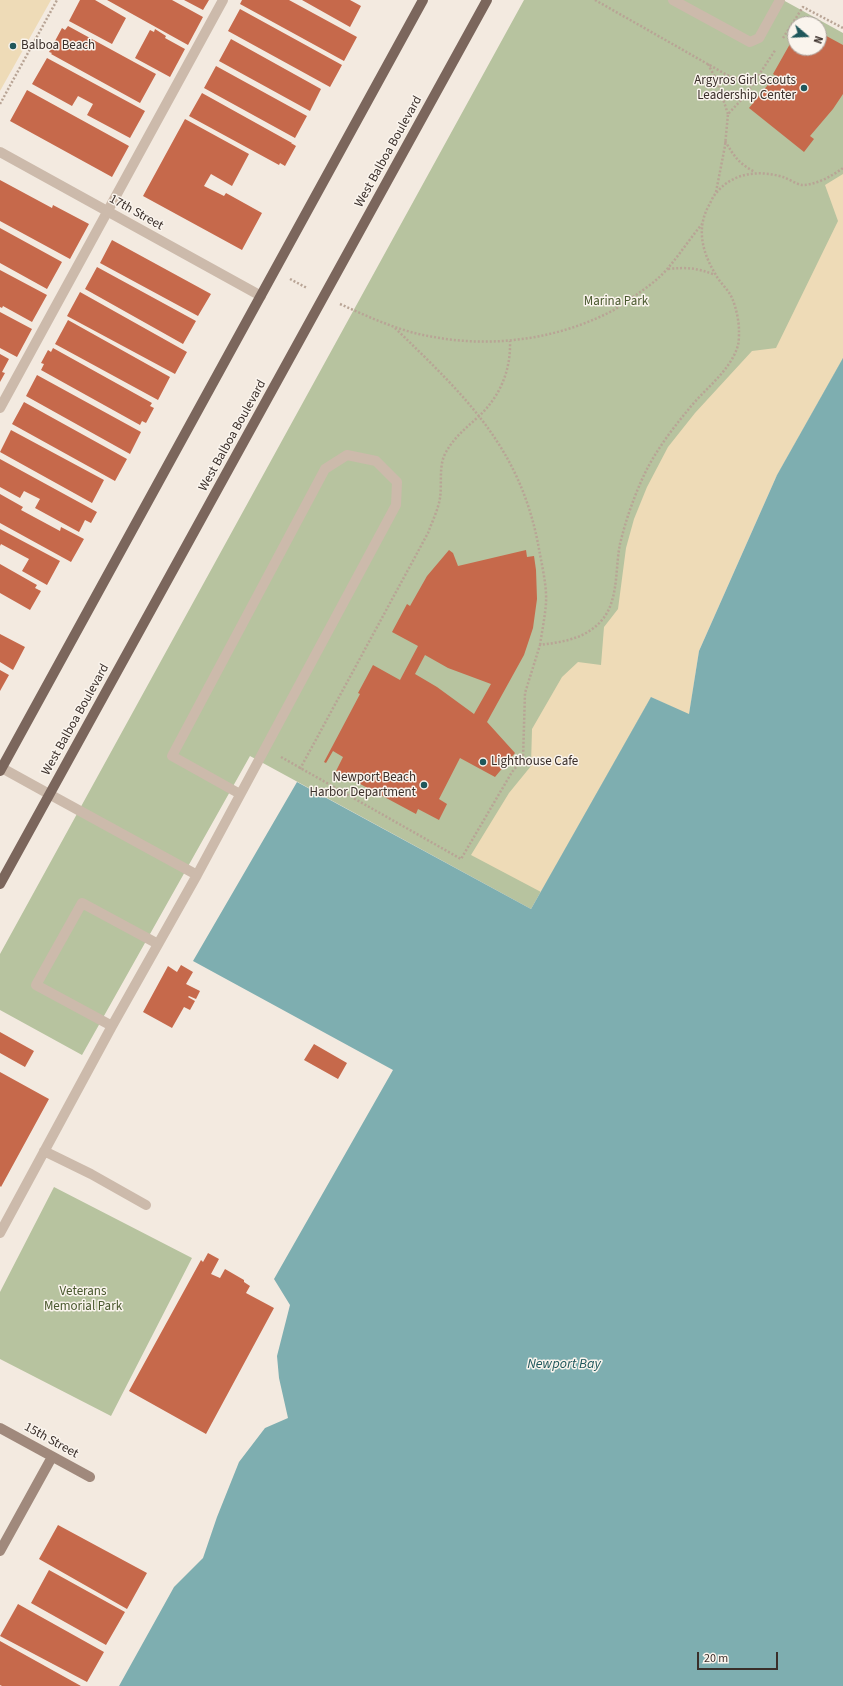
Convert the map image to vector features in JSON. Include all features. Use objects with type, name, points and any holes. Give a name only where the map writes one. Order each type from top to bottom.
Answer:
[{"type":"main road","points":[[1,769],[423,0]]},
{"type":"main road","name":"West Balboa Boulevard","points":[[0,884],[311,323],[323,297],[487,0]]},
{"type":"street","points":[[0,408],[223,0]]},
{"type":"street","points":[[672,0],[750,42],[759,38],[780,0]]},
{"type":"street","name":"17th Street","points":[[0,152],[261,296]]},
{"type":"street","points":[[0,1233],[112,1026],[197,875],[396,505],[397,482],[376,461],[347,455],[325,470],[172,756],[240,794]]},
{"type":"street","points":[[1,769],[197,875]]},
{"type":"street","points":[[112,1026],[36,985],[47,965],[82,903],[158,944]]},
{"type":"street","points":[[44,1151],[146,1205]]},
{"type":"street","name":"15th Street","points":[[0,1428],[90,1477]]},
{"type":"street","points":[[0,1551],[52,1457]]},
{"type":"path","points":[[0,104],[57,0]]},
{"type":"path","points":[[595,0],[727,75],[742,80],[757,79]]},
{"type":"path","points":[[782,39],[803,8],[843,28]]},
{"type":"path","points":[[728,114],[745,96],[779,45]]},
{"type":"path","points":[[540,645],[567,641],[589,631],[601,620],[610,608],[620,546],[626,520],[647,469],[689,408],[729,363],[738,344],[739,324],[731,297],[716,276],[704,253],[701,232],[705,213],[716,192],[728,114],[719,86],[708,64]]},
{"type":"path","points":[[725,141],[735,157],[744,166],[758,174]]},
{"type":"path","points":[[716,192],[730,181],[748,173],[770,174],[784,177],[802,185],[820,181],[843,168]]},
{"type":"path","points":[[275,270],[323,297],[395,328],[434,337],[473,341],[510,341],[546,335],[580,325],[611,311],[643,290],[668,269],[703,222]]},
{"type":"path","points":[[668,269],[688,267],[703,270],[716,276]]},
{"type":"path","points":[[265,748],[461,859],[512,772],[522,759],[524,693],[540,645],[546,602],[543,568],[535,525],[513,469],[499,442],[480,416],[457,389],[395,328]]},
{"type":"path","points":[[300,769],[428,533],[440,500],[444,457],[450,444],[480,416],[501,389],[510,357],[510,341]]},
{"type":"green space","name":"Marina Park","points":[[524,0],[783,0],[812,16],[787,16],[787,56],[827,56],[827,24],[843,33],[843,358],[531,909],[250,756],[82,1055],[0,1010],[0,954]]},
{"type":"green space","name":"Veterans Memorial Park","points":[[54,1187],[192,1258],[111,1416],[0,1359],[0,1292]]},
{"type":"sand","name":"Balboa Beach","points":[[0,0],[51,0],[0,91]]},
{"type":"sand","points":[[843,174],[843,358],[777,475],[699,651],[689,715],[651,697],[541,892],[471,855],[509,793],[531,766],[532,729],[562,677],[578,662],[601,665],[604,627],[618,609],[626,548],[634,519],[647,487],[668,447],[695,413],[752,351],[776,348],[838,221],[825,185]]},
{"type":"water","name":"Newport Bay","points":[[843,358],[843,1686],[119,1686],[174,1587],[203,1558],[217,1517],[239,1462],[265,1428],[288,1418],[279,1378],[277,1356],[290,1305],[274,1279],[393,1070],[193,961],[297,782],[531,909],[651,697],[689,714],[699,651],[777,475]]},
{"type":"building","points":[[80,0],[95,0],[126,18],[112,44],[69,21]]},
{"type":"building","points":[[107,0],[172,0],[203,17],[188,45]]},
{"type":"building","points":[[184,0],[209,0],[203,10]]},
{"type":"building","points":[[242,0],[289,0],[357,37],[344,61],[240,4]]},
{"type":"building","points":[[302,0],[350,0],[361,6],[350,27]]},
{"type":"building","points":[[240,9],[342,65],[330,87],[228,31]]},
{"type":"building","points":[[68,26],[156,74],[140,103],[49,52],[62,28],[65,30]]},
{"type":"building","points":[[155,29],[166,36],[165,38],[185,49],[170,77],[135,58],[150,30],[154,32]]},
{"type":"building","name":"Argyros Girl Scouts Leadership Center","points":[[827,36],[843,45],[843,94],[833,109],[810,136],[814,139],[804,152],[749,108],[771,81],[772,82],[777,77],[773,74],[787,49],[787,56],[827,56]]},
{"type":"building","points":[[231,39],[321,89],[310,111],[219,61]]},
{"type":"building","points":[[47,58],[145,111],[130,138],[87,115],[93,104],[78,96],[72,106],[32,84]]},
{"type":"building","points":[[216,66],[307,116],[295,138],[204,88]]},
{"type":"building","points":[[27,90],[129,146],[112,177],[10,121]]},
{"type":"building","points":[[202,93],[296,146],[285,166],[280,163],[279,165],[189,116]]},
{"type":"building","points":[[185,119],[249,154],[232,186],[211,174],[204,186],[224,196],[226,193],[262,213],[242,250],[143,196]]},
{"type":"building","points":[[0,180],[52,208],[53,205],[89,224],[70,259],[0,221]]},
{"type":"building","points":[[0,228],[62,262],[47,289],[0,263]]},
{"type":"building","points":[[112,240],[211,294],[198,316],[100,263]]},
{"type":"building","points":[[97,267],[196,321],[183,344],[85,289]]},
{"type":"building","points":[[0,270],[47,295],[32,322],[3,306],[2,308],[0,307]]},
{"type":"building","points":[[80,292],[187,352],[175,374],[67,316]]},
{"type":"building","points":[[0,312],[32,329],[17,357],[0,348]]},
{"type":"building","points":[[68,320],[170,377],[158,400],[55,344]]},
{"type":"building","points":[[53,348],[152,403],[150,406],[154,408],[146,423],[142,421],[140,425],[41,370],[44,364],[41,363],[48,350],[51,352]]},
{"type":"building","points":[[0,354],[9,359],[2,372],[5,373],[0,382]]},
{"type":"building","points":[[37,375],[141,432],[130,454],[26,396]]},
{"type":"building","points":[[24,402],[127,459],[115,481],[12,424]]},
{"type":"building","points":[[11,430],[104,480],[92,503],[0,452]]},
{"type":"building","points":[[0,459],[97,512],[91,523],[85,520],[79,532],[35,508],[40,499],[24,491],[20,498],[0,487]]},
{"type":"building","points":[[0,494],[23,507],[21,510],[60,531],[61,527],[84,539],[71,562],[0,523]]},
{"type":"building","points":[[0,529],[60,561],[47,585],[22,571],[29,559],[1,544],[0,546]]},
{"type":"building","points":[[449,550],[453,553],[458,566],[526,550],[527,557],[534,556],[536,570],[537,599],[533,628],[524,655],[487,722],[515,753],[495,777],[460,758],[439,799],[447,804],[439,820],[418,809],[416,814],[336,771],[343,757],[333,751],[326,763],[324,762],[360,694],[358,693],[373,665],[400,680],[418,646],[392,632],[407,604],[410,606],[427,576]],"holes":[[[425,655],[448,668],[491,684],[474,714],[437,687],[415,674]]]},
{"type":"building","points":[[0,564],[37,585],[35,588],[41,591],[30,610],[0,593]]},
{"type":"building","points":[[0,634],[25,647],[13,670],[0,662]]},
{"type":"building","points":[[0,670],[9,675],[0,691]]},
{"type":"building","points":[[181,965],[193,972],[186,984],[200,991],[196,999],[189,996],[188,997],[195,1001],[190,1010],[184,1007],[172,1028],[143,1012],[168,966],[177,972]]},
{"type":"building","points":[[0,1032],[34,1051],[25,1067],[0,1053]]},
{"type":"building","points":[[314,1044],[347,1063],[338,1079],[304,1060]]},
{"type":"building","points":[[0,1072],[49,1099],[1,1187],[0,1186]]},
{"type":"building","points":[[208,1253],[219,1259],[211,1274],[220,1278],[225,1269],[244,1280],[244,1282],[250,1286],[246,1293],[274,1308],[206,1434],[129,1391],[201,1260],[203,1262]]},
{"type":"building","points":[[58,1525],[147,1573],[127,1609],[39,1559]]},
{"type":"building","points":[[49,1570],[125,1612],[106,1645],[31,1603]]},
{"type":"building","points":[[18,1604],[104,1652],[87,1682],[0,1636]]},
{"type":"building","points":[[0,1641],[81,1686],[0,1685]]},
{"type":"place","name":"Balboa Beach","points":[[13,46]]},
{"type":"place","name":"Argyros Girl Scouts Leadership Center","points":[[804,88]]},
{"type":"place","name":"Lighthouse Cafe","points":[[483,762]]},
{"type":"place","name":"Newport Beach Harbor Department","points":[[424,785]]}]
